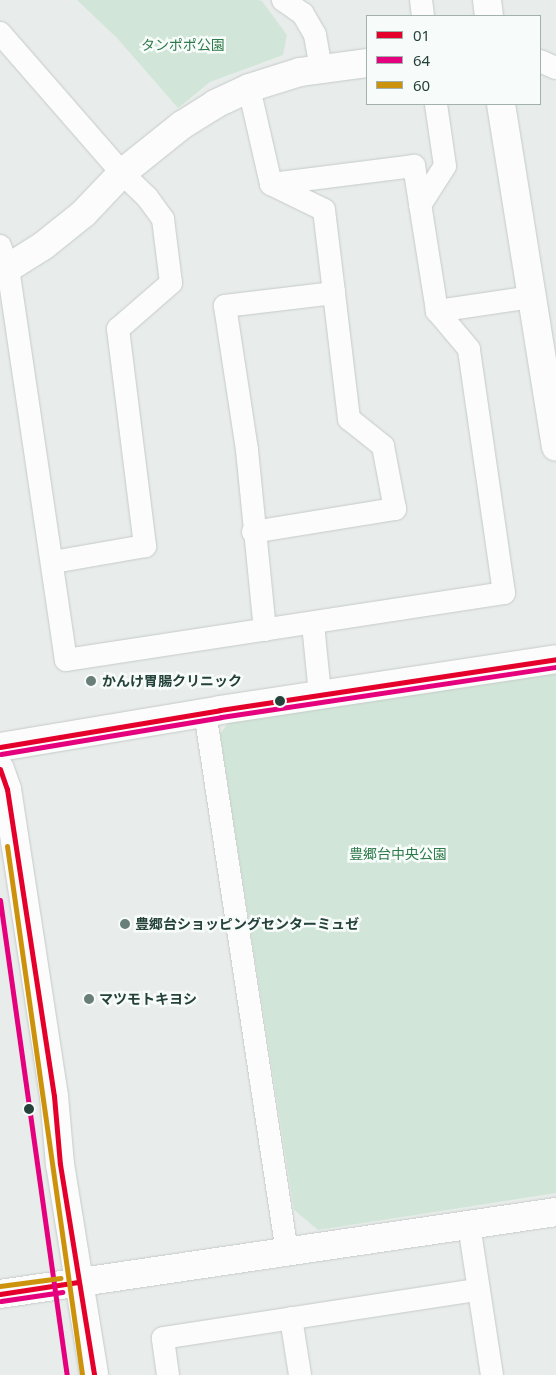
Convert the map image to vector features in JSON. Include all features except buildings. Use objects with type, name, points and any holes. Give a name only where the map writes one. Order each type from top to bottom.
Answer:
[{"type":"street","points":[[283,0],[303,14],[315,36],[322,69]]},
{"type":"street","points":[[421,0],[423,15]]},
{"type":"street","points":[[487,0],[489,15]]},
{"type":"street","points":[[0,33],[122,173],[147,197],[163,218],[171,283],[118,329],[145,546],[52,562]]},
{"type":"street","points":[[541,62],[556,68]]},
{"type":"street","points":[[271,184],[414,166],[437,310],[469,349],[504,593],[313,624],[66,660],[3,262],[43,246],[84,212],[122,173],[182,125],[215,104],[249,88],[300,72],[366,63]]},
{"type":"street","points":[[249,88],[271,184]]},
{"type":"street","points":[[420,205],[445,166],[436,105]]},
{"type":"street","points":[[501,105],[556,447]]},
{"type":"street","points":[[253,532],[395,509],[383,446],[349,419],[324,210],[271,184]]},
{"type":"street","points":[[265,630],[253,532],[247,450],[225,306],[334,293]]},
{"type":"street","points":[[437,310],[532,297]]},
{"type":"street","points":[[313,624],[320,694]]},
{"type":"street","points":[[0,746],[320,694],[556,659]]},
{"type":"street","points":[[205,712],[287,1252]]},
{"type":"street","points":[[0,769],[7,790],[54,1096],[75,1375]]},
{"type":"street","points":[[0,848],[69,1283],[94,1375]]},
{"type":"street","points":[[0,1294],[556,1212]]},
{"type":"street","points":[[468,1225],[492,1375]]},
{"type":"street","points":[[168,1375],[163,1338],[478,1290]]},
{"type":"street","points":[[291,1318],[300,1375]]},
{"type":"green space","name":"タンポポ公園","points":[[77,0],[262,1],[287,35],[283,55],[210,82],[178,108],[117,38]]},
{"type":"green space","name":"豊郷台中央公園","points":[[556,672],[556,1193],[318,1230],[294,1210],[220,734],[234,715]]},
{"type":"transit line","name":"01","points":[[0,747],[220,710],[556,659]]},
{"type":"transit line","name":"64","points":[[1,754],[221,717],[556,667]]},
{"type":"transit line","name":"01","points":[[0,769],[7,789],[54,1096],[60,1164],[94,1375]]},
{"type":"transit line","name":"60","points":[[7,846],[82,1374]]},
{"type":"transit line","name":"64","points":[[0,900],[67,1375]]},
{"type":"transit line","name":"60","points":[[0,1286],[60,1278]]},
{"type":"transit line","name":"01","points":[[0,1294],[78,1282]]},
{"type":"transit line","name":"64","points":[[1,1301],[62,1292]]},
{"type":"place","name":"かんけ胃腸クリニック","points":[[91,681]]},
{"type":"place","name":"豊郷台ショッピングセンターミュゼ","points":[[125,924]]},
{"type":"place","name":"マツモトキヨシ","points":[[89,999]]}]
